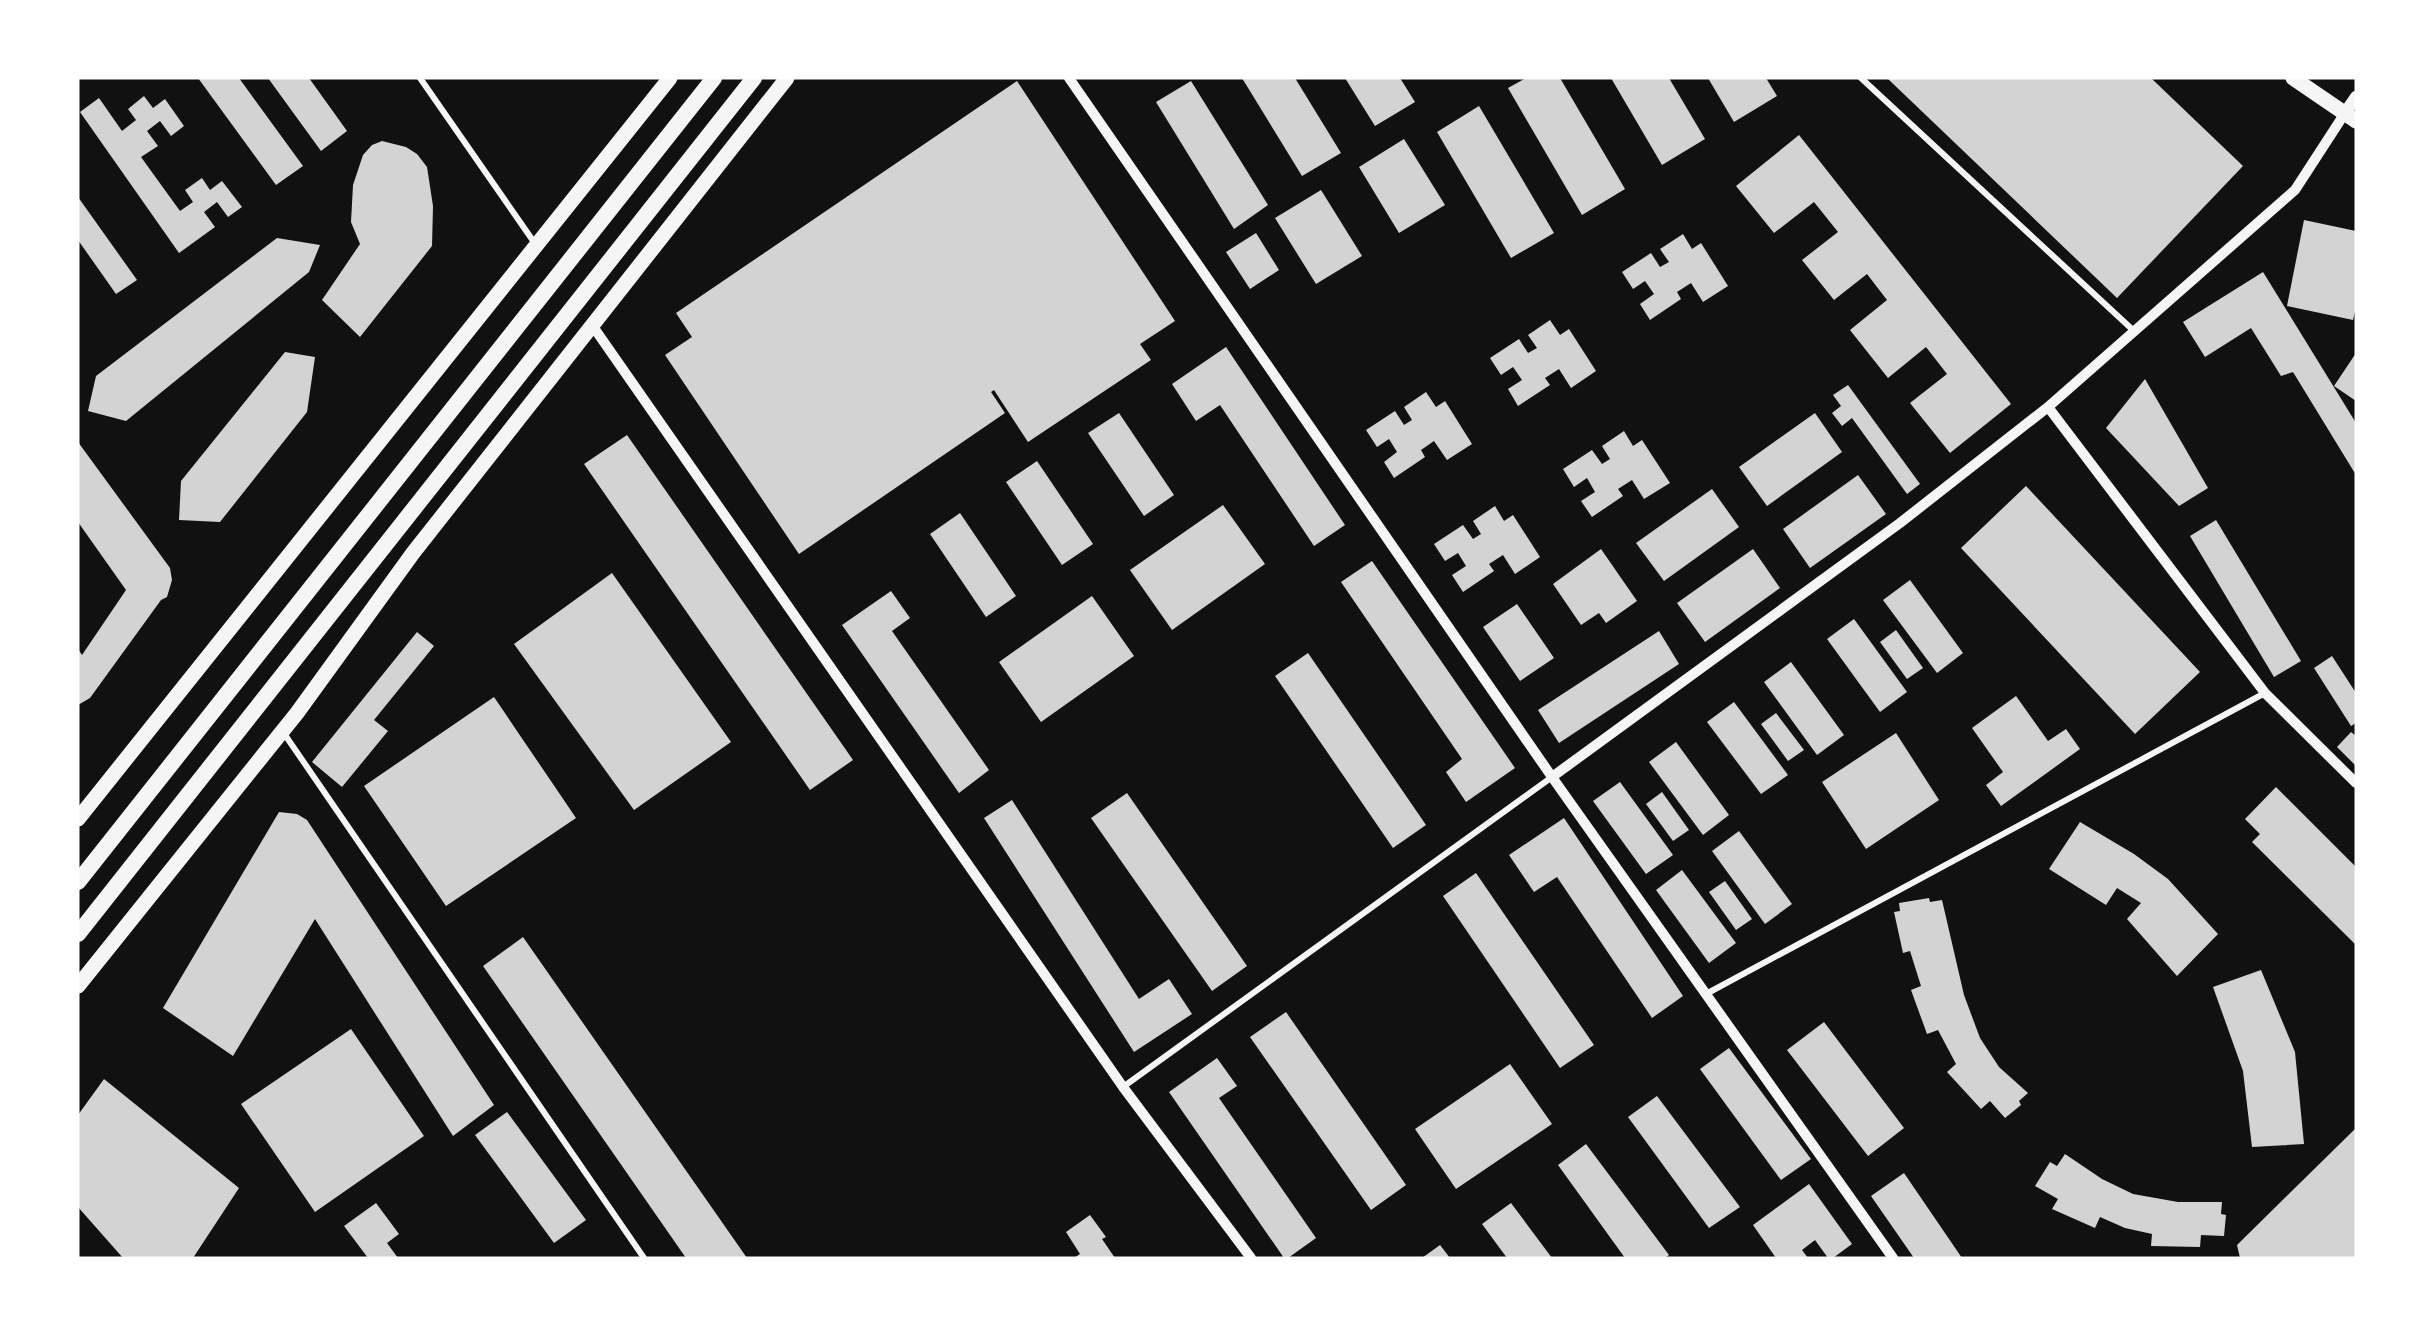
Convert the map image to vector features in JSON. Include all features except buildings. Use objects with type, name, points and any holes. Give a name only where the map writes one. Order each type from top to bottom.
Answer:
[{"type":"highway","points":[[78,882],[714,78]]},
{"type":"highway","points":[[78,934],[754,78]]},
{"type":"main road","points":[[78,819],[670,78]]},
{"type":"main road","points":[[78,986],[282,731],[413,553],[787,78]]},
{"type":"main road","points":[[2293,78],[2351,117],[2356,97]]},
{"type":"street","points":[[420,78],[536,246]]},
{"type":"street","points":[[1069,78],[1552,777],[1893,1258]]},
{"type":"street","points":[[1862,78],[2134,331]]},
{"type":"street","points":[[1123,1087],[1900,524],[2048,407],[2295,190],[2351,117]]},
{"type":"street","points":[[592,325],[1123,1087],[1251,1258]]},
{"type":"street","points":[[2048,407],[2265,693],[2356,783]]},
{"type":"street","points":[[1706,994],[2265,693]]},
{"type":"street","points":[[282,731],[644,1258]]}]
